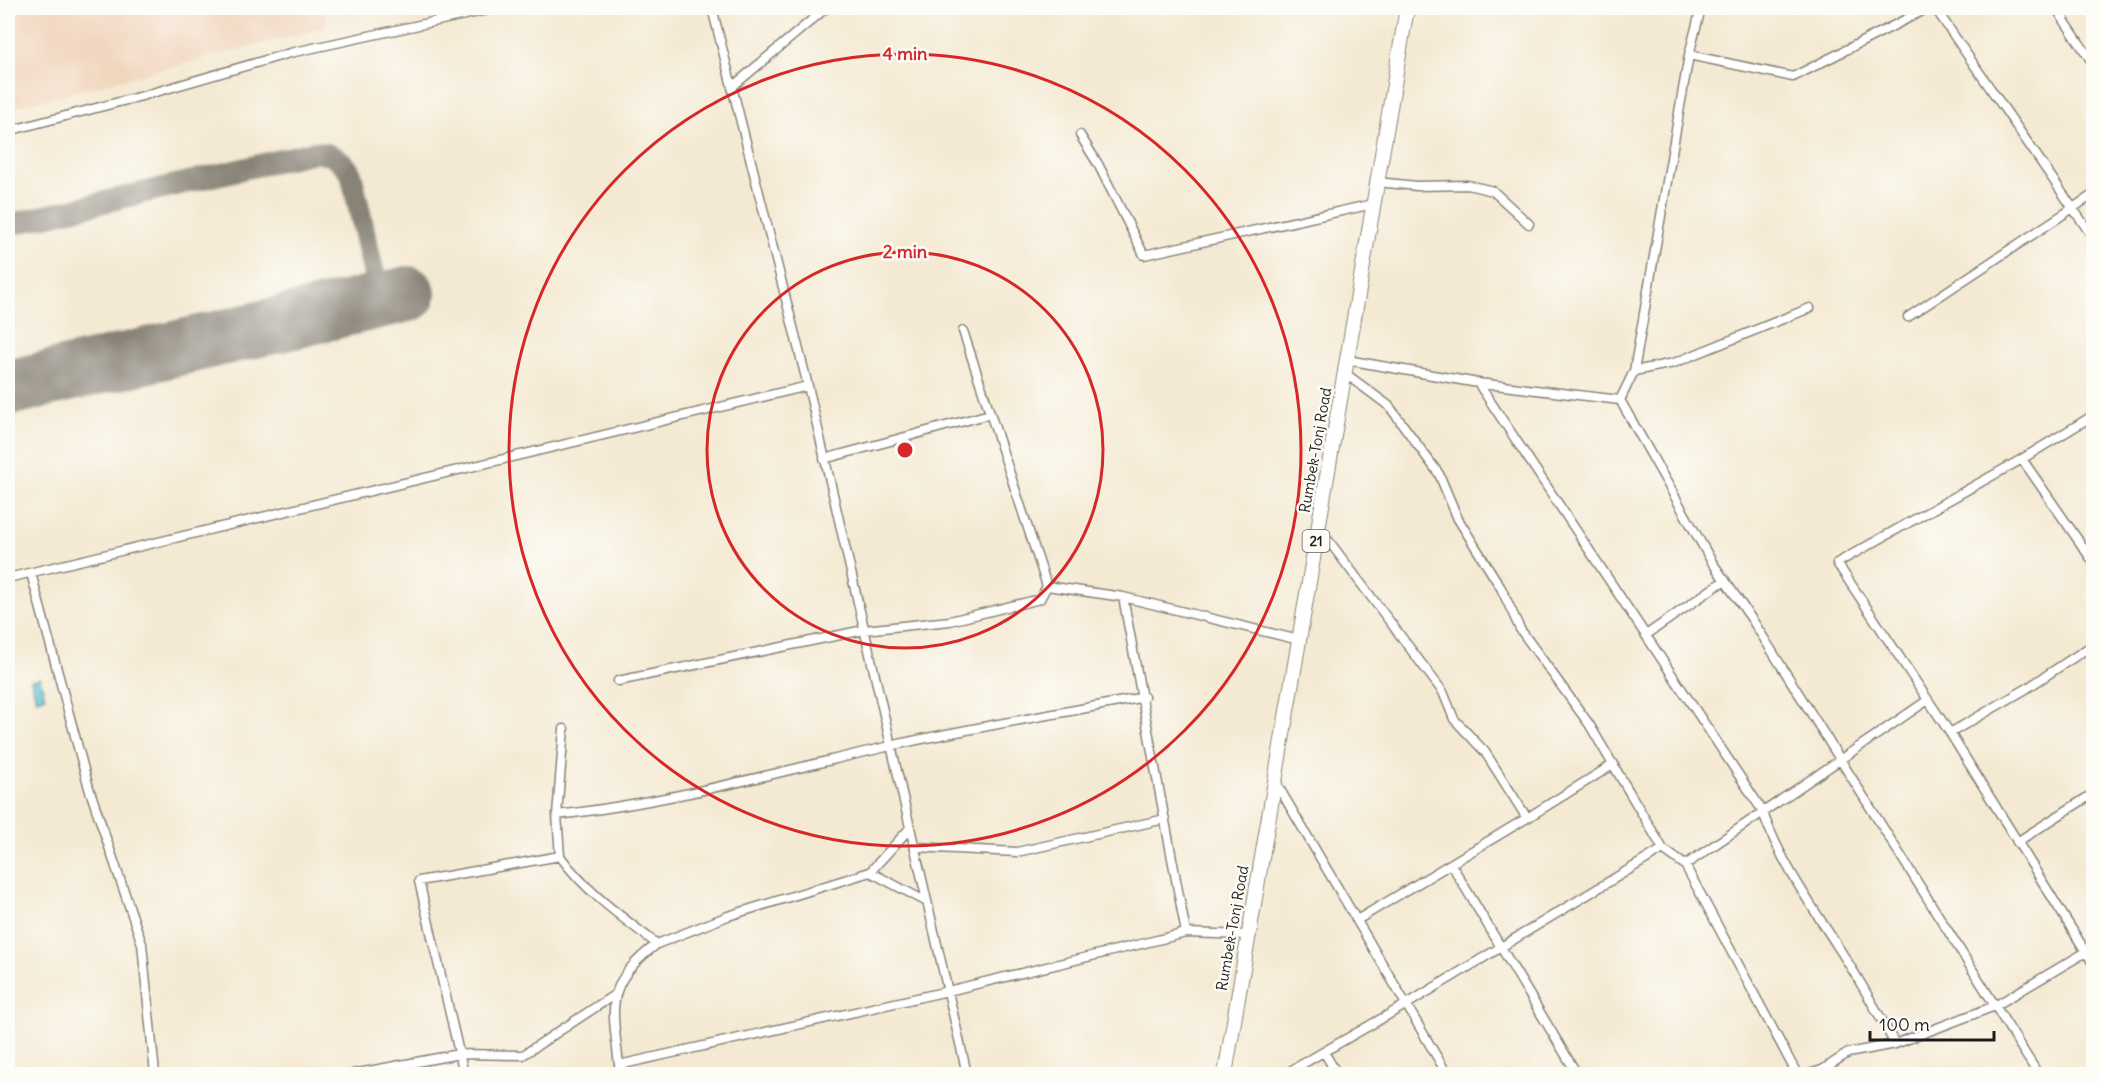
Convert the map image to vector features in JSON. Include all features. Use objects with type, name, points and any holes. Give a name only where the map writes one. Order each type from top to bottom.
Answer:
[{"type":"main road","name":"Rumbek-Tonj Road","points":[[1225,1074],[1407,8]]},
{"type":"street","points":[[444,19],[450,8]]},
{"type":"street","points":[[8,131],[142,96],[290,53],[491,8]]},
{"type":"street","points":[[712,8],[808,386],[967,1074]]},
{"type":"street","points":[[732,87],[826,8]]},
{"type":"street","points":[[1620,400],[1634,371],[1689,55],[1701,8]]},
{"type":"street","points":[[1689,55],[1793,77],[1928,8]]},
{"type":"street","points":[[1935,8],[2094,239]]},
{"type":"street","points":[[2056,8],[2094,65]]},
{"type":"street","points":[[1080,135],[1098,164],[1144,255],[1373,204]]},
{"type":"street","points":[[1377,182],[1417,186],[1468,185],[1493,191],[1528,224]]},
{"type":"street","points":[[1908,317],[2072,207],[2094,195]]},
{"type":"street","points":[[1634,371],[1674,363],[1810,308]]},
{"type":"street","points":[[618,681],[864,630],[950,621],[1040,599],[1047,586],[963,331]]},
{"type":"street","points":[[1346,367],[1620,400]]},
{"type":"street","points":[[1346,367],[1389,406],[1439,474],[1458,519],[1501,588],[1520,629],[1589,724],[1663,849],[1685,865],[1797,1074]]},
{"type":"street","points":[[1478,383],[1762,810],[1773,842],[1798,887],[1861,983],[1894,1044]]},
{"type":"street","points":[[8,578],[808,386]]},
{"type":"street","points":[[1620,400],[1725,580],[2038,1074]]},
{"type":"street","points":[[824,459],[990,414]]},
{"type":"street","points":[[2094,414],[2022,459],[1837,563],[1950,733],[2017,842],[2090,949],[2094,965]]},
{"type":"street","points":[[2022,459],[2094,563]]},
{"type":"street","points":[[1318,527],[1443,692],[1454,718],[1485,752],[1527,818]]},
{"type":"street","points":[[32,573],[89,788],[142,944],[155,1074]]},
{"type":"street","points":[[1646,635],[1725,580]]},
{"type":"street","points":[[1047,586],[1123,597],[1299,640]]},
{"type":"street","points":[[1123,597],[1186,933]]},
{"type":"street","points":[[1950,733],[2026,689],[2094,644]]},
{"type":"street","points":[[557,815],[617,808],[696,792],[891,746],[1143,697]]},
{"type":"street","points":[[1685,865],[1762,810],[1841,761],[1928,700]]},
{"type":"street","points":[[564,729],[557,815],[560,856],[569,868],[617,913],[657,944]]},
{"type":"street","points":[[1357,920],[1614,764]]},
{"type":"street","points":[[1275,781],[1447,1074]]},
{"type":"street","points":[[2017,842],[2094,793]]},
{"type":"street","points":[[915,848],[1017,852],[1165,819]]},
{"type":"street","points":[[621,1074],[613,1012],[614,995],[632,963],[657,944],[728,916],[870,872],[910,828]]},
{"type":"street","points":[[1285,1074],[1407,1004],[1663,849]]},
{"type":"street","points":[[464,1074],[419,881],[560,856]]},
{"type":"street","points":[[1451,864],[1577,1074]]},
{"type":"street","points":[[870,872],[927,902]]},
{"type":"street","points":[[619,1065],[948,991],[1186,933],[1247,935]]},
{"type":"street","points":[[1809,1074],[1822,1070],[1848,1053],[1894,1044],[1995,1006],[2090,949]]},
{"type":"street","points":[[353,1074],[459,1054],[524,1055],[614,995]]},
{"type":"street","points":[[1324,1052],[1337,1074]]},
{"type":"shaded area","points":[[8,8],[324,8],[327,27],[8,109]]},
{"type":"water","points":[[40,678],[45,697],[36,699],[31,680]]},
{"type":"taxiway","points":[[8,225],[314,152],[326,154],[339,160],[351,173],[380,301]]},
{"type":"runway","points":[[8,388],[408,294]]}]
